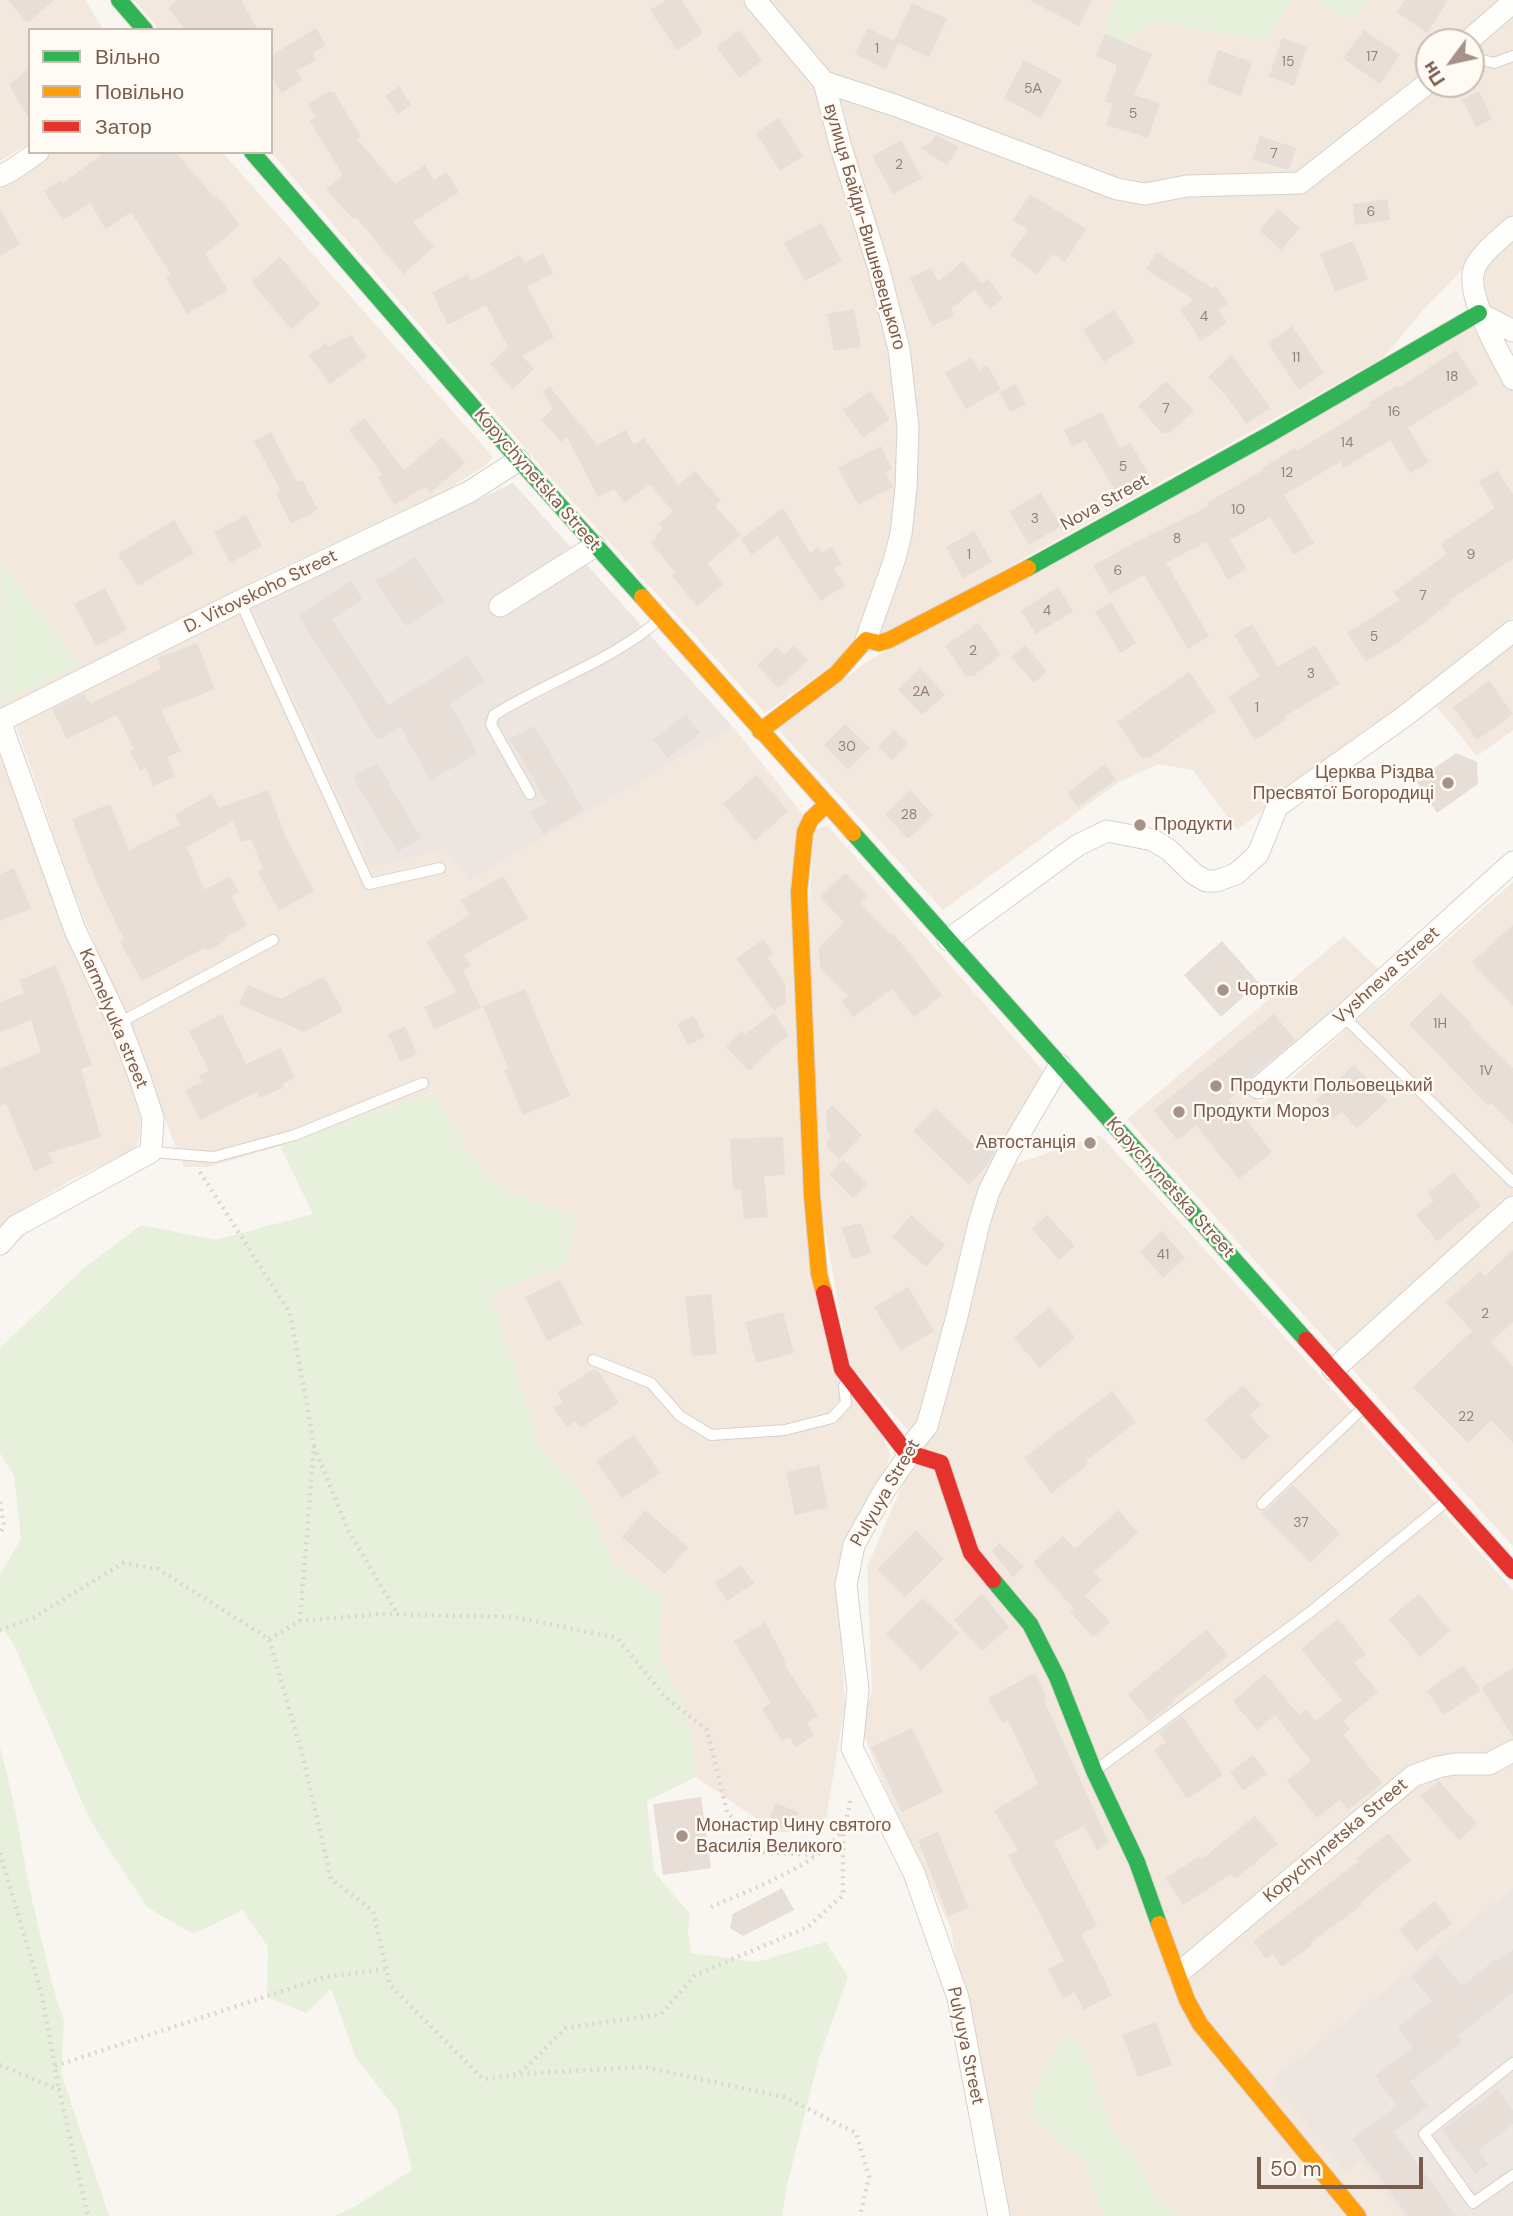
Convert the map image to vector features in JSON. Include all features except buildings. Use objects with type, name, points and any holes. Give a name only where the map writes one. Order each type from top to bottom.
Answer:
[{"type":"street","points":[[119,0],[143,28]]},
{"type":"street","name":"вулиця Байди-Вишневецького","points":[[755,0],[824,82],[899,349],[907,415],[907,476],[901,534],[887,586],[866,640]]},
{"type":"street","points":[[1483,28],[1513,2]]},
{"type":"street","points":[[824,82],[897,106],[1117,189],[1145,194],[1187,186],[1300,183],[1415,93]]},
{"type":"street","points":[[0,176],[34,154]]},
{"type":"street","name":"Kopychynetska Street","points":[[254,154],[595,546],[1513,1570]]},
{"type":"street","points":[[1513,227],[1475,266],[1472,281],[1479,313],[1513,379]]},
{"type":"street","points":[[1479,313],[1513,331]]},
{"type":"street","name":"Nova Street","points":[[866,640],[879,643],[889,640],[1031,566],[1270,434],[1479,313]]},
{"type":"street","name":"D. Vitovskoho Street","points":[[0,721],[240,601],[469,492],[519,460]]},
{"type":"street","points":[[500,606],[595,546]]},
{"type":"street","points":[[948,940],[1078,845],[1107,831],[1153,840],[1169,849],[1194,874],[1206,881],[1216,881],[1236,874],[1258,854],[1278,807],[1396,723],[1513,631]]},
{"type":"street","points":[[760,731],[836,674],[866,640]]},
{"type":"street","name":"Karmelyuka street","points":[[0,721],[75,930],[118,1023],[153,1118],[151,1152]]},
{"type":"street","points":[[826,805],[808,824],[805,832],[799,892],[812,1196],[819,1274],[842,1369],[906,1452],[941,1463],[971,1553],[1030,1624],[1057,1677],[1094,1772],[1137,1863],[1187,2000],[1200,2024],[1359,2216]]},
{"type":"street","name":"Vyshneva Street","points":[[1258,1088],[1343,1016],[1513,862]]},
{"type":"street","name":"Pulyuya Street","points":[[999,2216],[958,1998],[914,1873],[852,1748],[858,1690],[846,1585],[854,1545],[884,1490],[907,1458],[906,1452],[927,1426],[989,1191],[1060,1065]]},
{"type":"street","points":[[0,1244],[16,1226],[151,1152]]},
{"type":"street","points":[[1332,1370],[1513,1207]]},
{"type":"street","name":"Kopychynetska Street","points":[[1179,1973],[1413,1776],[1454,1764],[1489,1764],[1513,1751]]},
{"type":"lane","points":[[1485,61],[1494,63],[1513,56]]},
{"type":"lane","points":[[240,601],[369,884],[440,868]]},
{"type":"lane","points":[[530,794],[494,730],[494,715],[618,649],[661,618]]},
{"type":"lane","points":[[118,1023],[272,940]]},
{"type":"lane","points":[[1343,1016],[1513,1182]]},
{"type":"lane","points":[[151,1152],[214,1157],[295,1135],[423,1083]]},
{"type":"lane","points":[[593,1360],[651,1383],[680,1416],[711,1435],[785,1430],[832,1418],[846,1404],[842,1369]]},
{"type":"lane","points":[[1262,1504],[1365,1406]]},
{"type":"lane","points":[[1094,1772],[1313,1610],[1449,1499]]},
{"type":"lane","points":[[1513,2063],[1424,2134],[1473,2203],[1513,2175]]},
{"type":"path","points":[[190,1155],[290,1313],[314,1445],[348,1531],[398,1615]]},
{"type":"path","points":[[300,1621],[314,1445]]},
{"type":"path","points":[[0,1502],[4,1525],[0,1534]]},
{"type":"path","points":[[0,1630],[33,1618],[123,1563],[158,1569],[269,1639],[302,1753],[331,1880],[373,1911],[390,1985],[483,2079],[520,2074],[644,2067],[784,2097],[856,2133],[869,2177],[860,2216]]},
{"type":"path","points":[[269,1639],[300,1621],[380,1614],[515,1617],[617,1638],[666,1698],[707,1730],[727,1812],[764,1852],[817,1855]]},
{"type":"path","points":[[520,2074],[566,2028],[661,2014],[695,1975],[807,1927],[843,1895],[843,1830],[858,1760]]},
{"type":"path","points":[[711,1907],[768,1882],[817,1855],[843,1830]]},
{"type":"path","points":[[0,1853],[43,1996],[59,2090],[88,2216]]},
{"type":"path","points":[[55,2066],[326,1977],[387,1969]]},
{"type":"path","points":[[0,2065],[59,2090]]},
{"type":"shaded area","points":[[0,0],[85,0],[103,28],[28,28],[28,144],[0,161]]},
{"type":"shaded area","points":[[134,0],[1513,0],[1513,218],[1424,309],[1383,358],[831,666],[765,713],[543,469],[273,154],[273,28],[158,28]]},
{"type":"shaded area","points":[[41,154],[224,154],[493,457],[486,465],[448,489],[260,578],[77,674],[0,711],[0,178]]},
{"type":"shaded area","points":[[1513,235],[1513,318],[1496,311],[1488,304],[1484,296],[1483,269]]},
{"type":"shaded area","points":[[1475,325],[1513,377],[1513,617],[1397,710],[1237,830],[1193,770],[1159,764],[1119,782],[943,910],[778,729],[865,663],[941,618]]},
{"type":"shaded area","points":[[513,483],[733,727],[469,880],[446,849],[372,867],[252,607]]},
{"type":"shaded area","points":[[252,606],[372,866],[446,849],[469,879],[733,727],[805,817],[809,1264],[890,1453],[839,1604],[845,1705],[826,1819],[811,1833],[776,1832],[696,1777],[690,1722],[660,1656],[660,1594],[614,1566],[586,1498],[538,1443],[491,1294],[567,1263],[576,1217],[504,1191],[482,1171],[453,1128],[434,1093],[378,1110],[280,1146],[208,1167],[184,1167],[73,890],[16,726],[92,683]]},
{"type":"shaded area","points":[[1513,644],[1513,730],[1477,756],[1436,706]]},
{"type":"shaded area","points":[[0,744],[123,1054],[141,1120],[139,1142],[132,1151],[71,1180],[28,1206],[0,1231]]},
{"type":"shaded area","points":[[827,825],[1044,1072],[958,1270],[915,1431],[906,1428],[849,1364],[820,1201],[806,956],[814,831]]},
{"type":"shaded area","points":[[1513,882],[1513,1194],[1339,1354],[1127,1119],[1344,936],[1382,973],[1247,1088],[1261,1105]]},
{"type":"shaded area","points":[[1100,1135],[1513,1590],[1513,2216],[998,2216],[951,1928],[881,1779],[860,1725],[872,1692],[867,1567],[943,1390],[1007,1167]]},
{"type":"shaded area","points":[[1513,1221],[1513,1546],[1350,1367]]},
{"type":"shaded area","points":[[1513,1889],[1513,2216],[1402,2216],[1360,2160],[1345,2172],[1272,2080]]},
{"type":"green space","points":[[1116,0],[1292,0],[1266,40],[1155,22],[1096,56],[1105,34],[1110,10]]},
{"type":"green space","points":[[1313,0],[1368,0],[1350,20]]},
{"type":"green space","points":[[1,562],[78,665],[2,702],[0,698]]},
{"type":"green space","points":[[435,1093],[453,1128],[482,1171],[504,1191],[576,1217],[567,1263],[491,1294],[538,1443],[586,1498],[614,1566],[661,1594],[660,1656],[690,1722],[696,1777],[647,1801],[654,1872],[690,1914],[688,1931],[691,1953],[757,1962],[826,1942],[848,1977],[819,2058],[788,2181],[782,2216],[335,2216],[412,2170],[397,2110],[356,2058],[331,1989],[306,2013],[267,1997],[268,1947],[243,1910],[193,1934],[147,1907],[90,1820],[14,1645],[0,1625],[0,1574],[21,1539],[14,1476],[0,1453],[0,1348],[83,1269],[141,1225],[215,1240],[313,1214],[280,1146],[378,1110]]},
{"type":"green space","points":[[0,1746],[30,1891],[52,1984],[64,2021],[61,2073],[109,2216],[0,2216]]},
{"type":"green space","points":[[1064,2035],[1079,2040],[1112,2128],[1139,2164],[1156,2201],[1181,2215],[1189,2216],[1104,2216],[1085,2163],[1034,2121],[1033,2094]]},
{"type":"traffic: fast","points":[[119,0],[143,28]]},
{"type":"traffic: fast","points":[[254,154],[519,460],[642,597]]},
{"type":"traffic: fast","points":[[1028,568],[1270,434],[1479,313]]},
{"type":"traffic: fast","points":[[853,833],[1306,1340]]},
{"type":"traffic: fast","points":[[993,1580],[1030,1624],[1057,1677],[1094,1771],[1137,1862],[1159,1924]]},
{"type":"traffic: slow","points":[[760,731],[836,674],[866,640],[879,643],[889,640],[1028,568]]},
{"type":"traffic: slow","points":[[642,597],[853,833]]},
{"type":"traffic: slow","points":[[824,1293],[819,1274],[812,1196],[799,892],[805,832],[811,819],[826,805]]},
{"type":"traffic: slow","points":[[1159,1924],[1187,2000],[1200,2024],[1358,2216]]},
{"type":"traffic: jam","points":[[824,1293],[842,1369],[906,1452],[941,1463],[971,1553],[993,1580]]},
{"type":"traffic: jam","points":[[1306,1340],[1513,1571]]},
{"type":"place","name":"Церква Різдва Пресвятої Богородиці","points":[[1448,783]]},
{"type":"place","name":"Продукти","points":[[1140,825]]},
{"type":"place","name":"Чортків","points":[[1223,990]]},
{"type":"place","name":"Продукти Польовецький","points":[[1216,1086]]},
{"type":"place","name":"Продукти Мороз","points":[[1179,1112]]},
{"type":"place","name":"Автостанція","points":[[1090,1143]]},
{"type":"place","name":"Монастир Чину святого Василія Великого","points":[[682,1836]]}]
